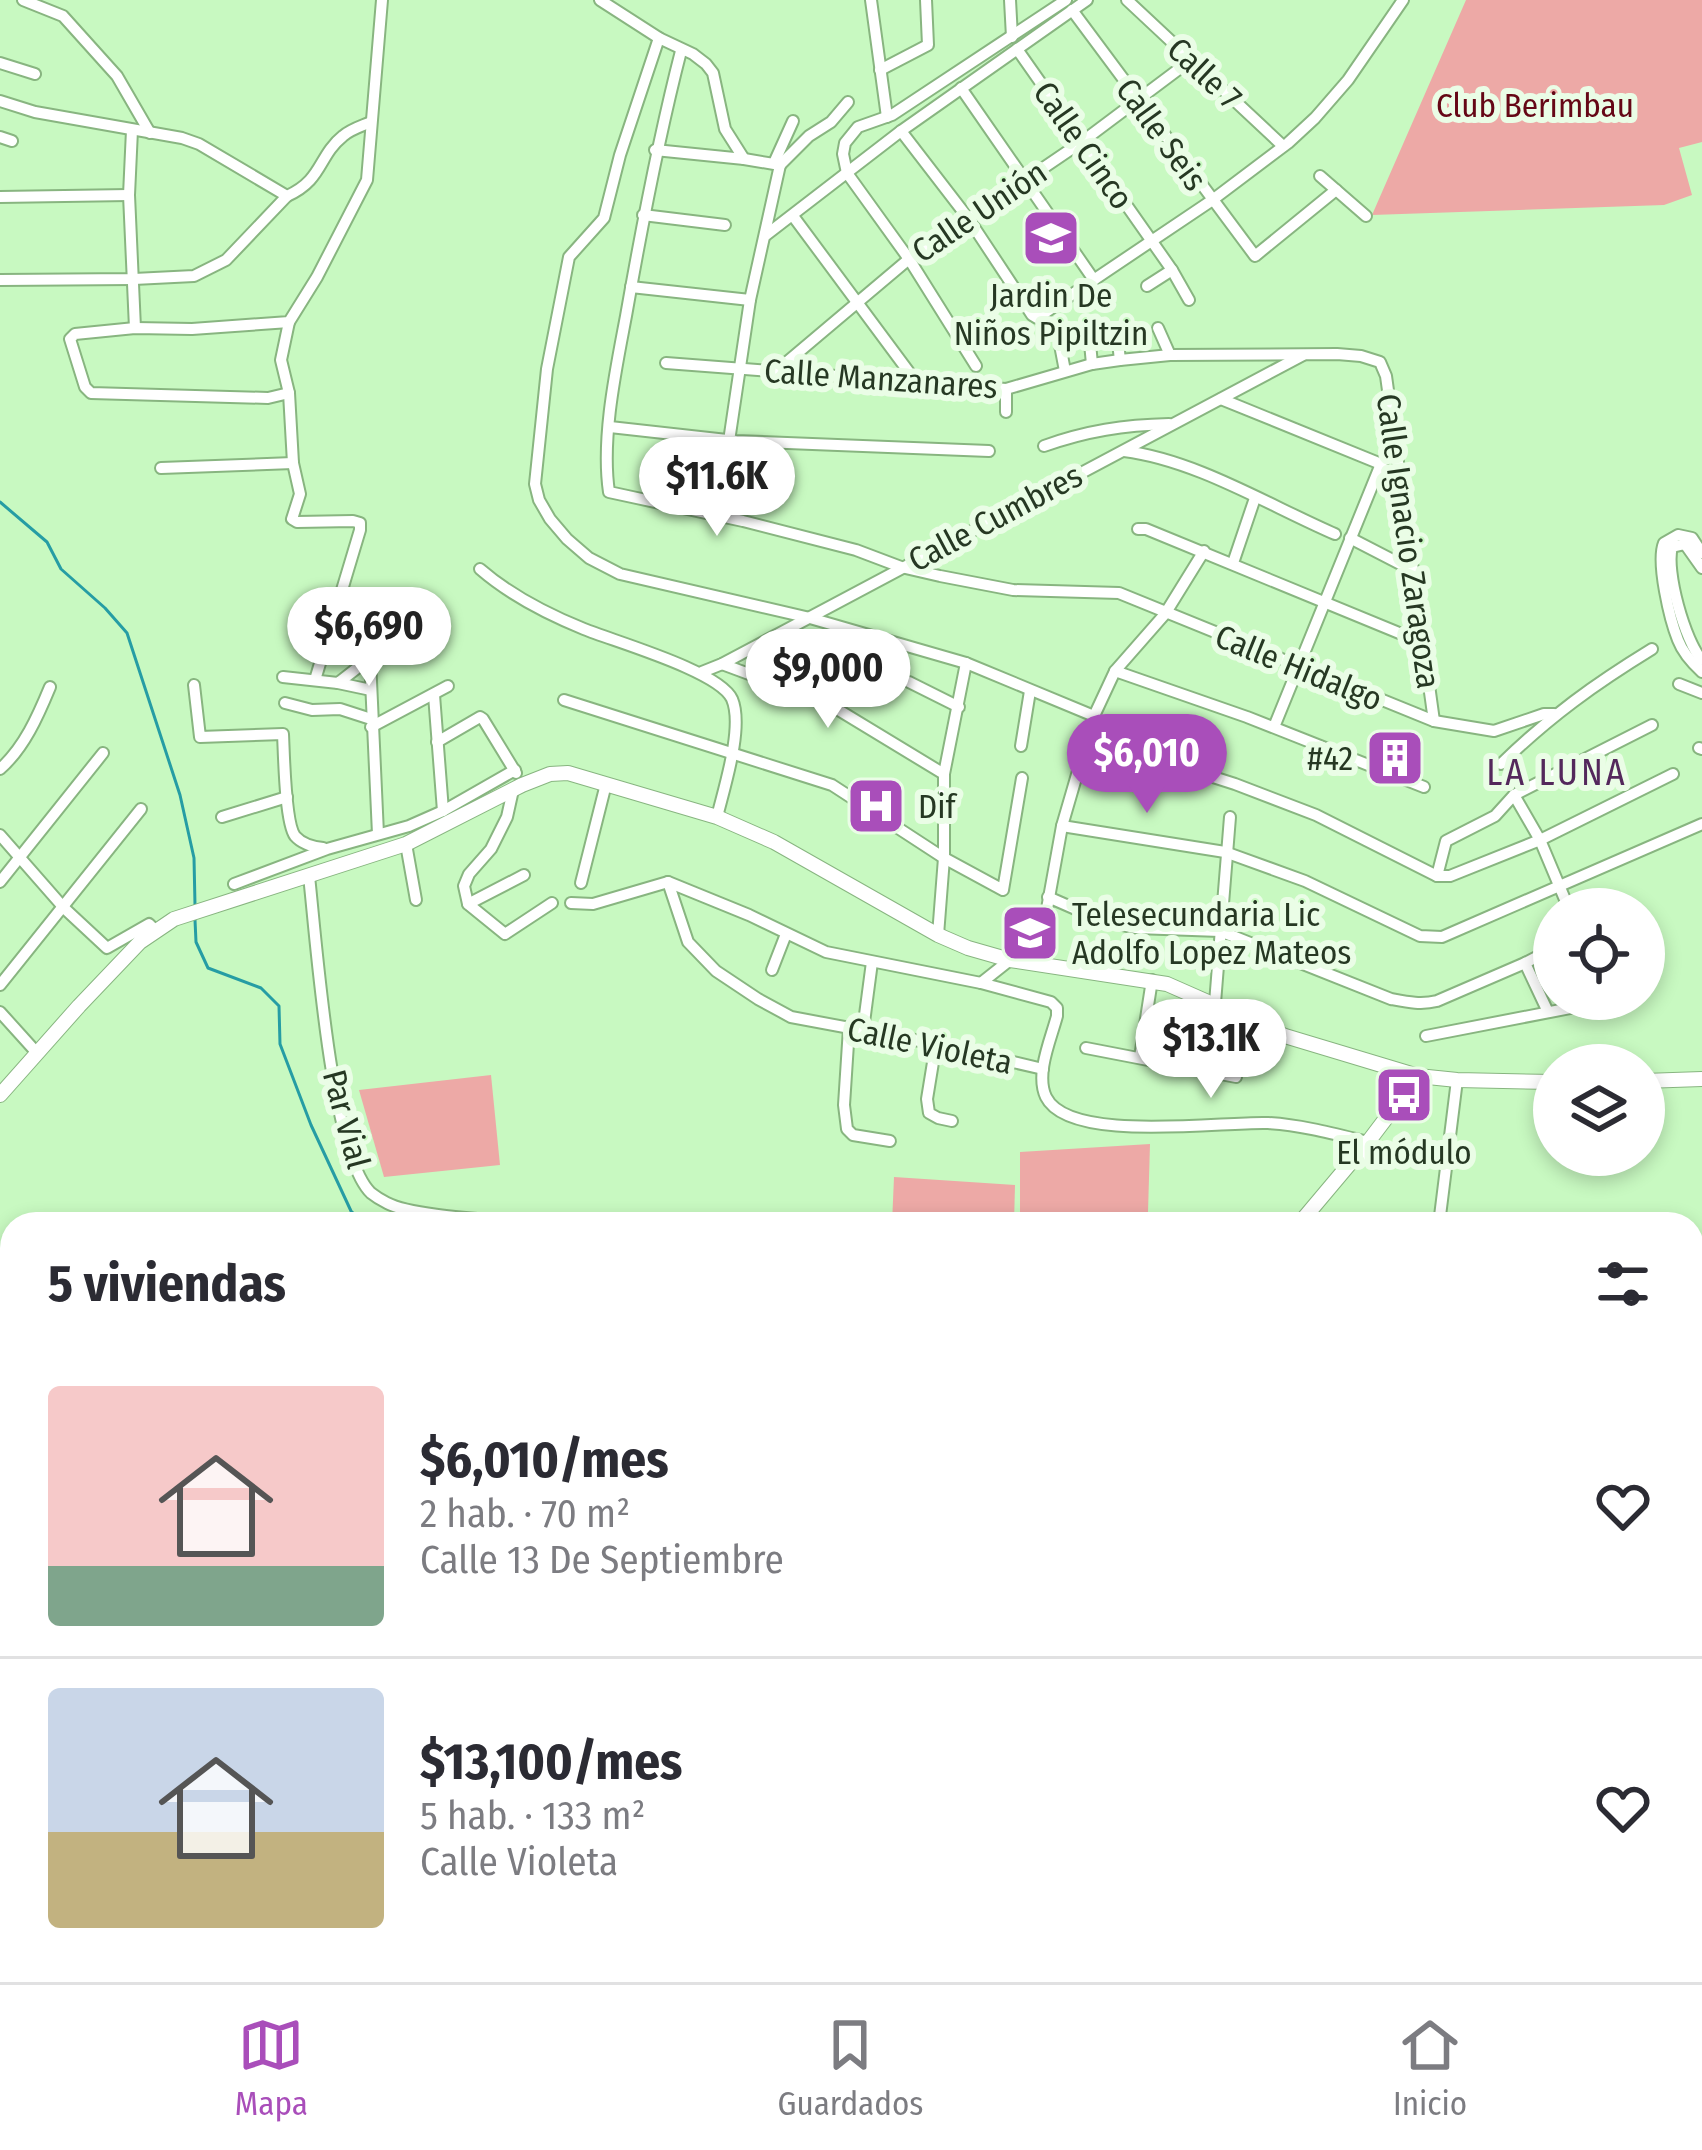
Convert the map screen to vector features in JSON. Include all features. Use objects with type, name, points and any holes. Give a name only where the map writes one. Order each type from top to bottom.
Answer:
[{"type":"main road","points":[[0,1095],[155,930],[184,916],[406,844],[517,782],[568,773],[717,817],[774,842],[968,948],[1010,960],[1152,980],[1183,989],[1286,1036],[1418,1076],[1533,1082]]},
{"type":"main road","points":[[1309,1212],[1418,1076]]},
{"type":"main road","points":[[1665,1080],[1702,1079]]},
{"type":"street","points":[[22,0],[63,16],[118,76],[150,133]]},
{"type":"street","points":[[315,680],[360,523],[292,519],[300,494],[281,360],[290,322],[367,180],[382,0]]},
{"type":"street","points":[[600,0],[693,54],[713,73],[725,129],[743,159]]},
{"type":"street","points":[[871,0],[887,117]]},
{"type":"street","points":[[880,70],[928,44],[926,0]]},
{"type":"street","points":[[1010,0],[1014,43]]},
{"type":"street","points":[[976,366],[909,259],[847,173],[843,154],[858,127],[887,117],[1069,5],[1087,0]]},
{"type":"street","name":"Calle 7","points":[[1126,0],[1283,146]]},
{"type":"street","points":[[901,130],[1037,318],[1211,201],[1283,146],[1348,80],[1403,0]]},
{"type":"street","name":"Calle Seis","points":[[1069,5],[1255,256],[1336,190]]},
{"type":"street","points":[[659,38],[604,218],[569,257],[547,369],[535,484],[550,519],[589,558],[620,574],[811,618],[966,663],[1094,716]]},
{"type":"street","points":[[766,235],[1014,43]]},
{"type":"street","name":"Calle Cinco","points":[[1014,43],[1189,300]]},
{"type":"street","points":[[681,50],[643,215],[610,427],[729,441],[989,451]]},
{"type":"street","name":"Calle Unión","points":[[775,372],[909,259],[1083,141],[1191,60]]},
{"type":"street","points":[[0,63],[35,74]]},
{"type":"street","points":[[961,88],[1094,280]]},
{"type":"street","points":[[0,101],[200,144],[287,196]]},
{"type":"street","points":[[656,150],[777,164],[831,122],[848,102]]},
{"type":"street","points":[[729,441],[777,164],[793,121]]},
{"type":"street","points":[[0,280],[194,275],[226,260],[287,196],[312,180],[339,138],[371,122]]},
{"type":"street","points":[[131,130],[135,328]]},
{"type":"street","points":[[1320,176],[1366,216]]},
{"type":"street","points":[[0,197],[129,195]]},
{"type":"street","points":[[643,215],[724,225]]},
{"type":"street","points":[[793,216],[917,383]]},
{"type":"street","points":[[1148,286],[1172,270]]},
{"type":"street","points":[[631,287],[750,300]]},
{"type":"street","points":[[289,393],[268,398],[91,393],[70,339],[75,334],[135,328],[290,322]]},
{"type":"street","points":[[1158,328],[1170,355]]},
{"type":"street","points":[[1089,332],[1092,364]]},
{"type":"street","points":[[1117,334],[1120,360]]},
{"type":"street","points":[[1060,345],[1065,371]]},
{"type":"street","name":"Calle Manzanares","points":[[666,363],[1006,388],[1092,364],[1170,355],[1304,354],[1361,356],[1380,362]]},
{"type":"street","name":"Calle Cumbres","points":[[702,672],[1304,354]]},
{"type":"street","name":"Calle Ignacio Zaragoza","points":[[1380,362],[1386,376],[1434,721]]},
{"type":"street","points":[[1006,388],[1006,412]]},
{"type":"street","points":[[1221,399],[1381,464]]},
{"type":"street","points":[[1044,446],[1123,425],[1172,424]]},
{"type":"street","name":"Calle Hidalgo","points":[[610,427],[609,492],[856,550],[902,568],[1013,590],[1119,593],[1434,721],[1494,731],[1554,714]]},
{"type":"street","points":[[1274,728],[1381,464],[1394,445]]},
{"type":"street","points":[[1120,450],[1180,464],[1335,534]]},
{"type":"street","points":[[160,468],[293,463]]},
{"type":"street","points":[[1233,563],[1256,498]]},
{"type":"street","points":[[1138,529],[1204,551],[1421,642]]},
{"type":"street","points":[[1702,553],[1692,538],[1678,535],[1664,543],[1660,558],[1678,642],[1702,672]]},
{"type":"street","points":[[1350,538],[1412,570]]},
{"type":"street","points":[[1702,568],[1685,544],[1672,547],[1669,558],[1683,624],[1702,660]]},
{"type":"street","points":[[1037,964],[1062,826],[1094,716],[1115,671],[1165,614],[1204,551]]},
{"type":"street","points":[[480,568],[503,589],[580,628],[702,672],[728,693],[733,702],[733,754],[717,817]]},
{"type":"street","points":[[338,683],[429,612]]},
{"type":"street","points":[[1501,764],[1554,714],[1652,649]]},
{"type":"street","points":[[370,659],[379,834]]},
{"type":"street","points":[[938,935],[944,774],[966,663]]},
{"type":"street","points":[[722,664],[827,703],[944,774]]},
{"type":"street","points":[[1115,671],[1424,787]]},
{"type":"street","points":[[283,676],[371,690]]},
{"type":"street","points":[[909,682],[959,707]]},
{"type":"street","points":[[194,685],[200,737],[283,734],[289,820],[295,836],[327,849]]},
{"type":"street","points":[[1679,685],[1702,693]]},
{"type":"street","points":[[285,703],[312,710],[340,709],[371,723],[448,686]]},
{"type":"street","points":[[0,769],[36,720],[50,687]]},
{"type":"street","points":[[1021,746],[1030,691]]},
{"type":"street","points":[[434,695],[443,811]]},
{"type":"street","points":[[564,700],[832,785],[944,858],[1003,890],[1022,778]]},
{"type":"street","points":[[437,742],[480,717],[517,782],[507,818],[464,886],[468,904],[505,934],[552,903]]},
{"type":"street","points":[[1437,876],[1445,841],[1495,816],[1514,795],[1652,724]]},
{"type":"street","points":[[1088,737],[1316,814],[1437,876],[1450,876],[1540,840],[1673,774]]},
{"type":"street","points":[[0,883],[104,753]]},
{"type":"street","points":[[234,884],[327,849],[409,826],[517,782]]},
{"type":"street","points":[[581,884],[606,784]]},
{"type":"street","points":[[1514,795],[1561,886]]},
{"type":"street","points":[[222,817],[287,796]]},
{"type":"street","points":[[0,985],[141,809]]},
{"type":"street","points":[[1215,1003],[1230,817]]},
{"type":"street","points":[[1062,826],[1225,853],[1305,880],[1430,938],[1442,937],[1702,824]]},
{"type":"street","points":[[0,835],[106,948],[149,923],[155,930]]},
{"type":"street","points":[[406,844],[416,900]]},
{"type":"street","name":"Par Vial","points":[[308,875],[339,1112],[357,1169],[369,1192],[391,1206],[439,1212]]},
{"type":"street","points":[[468,904],[524,875]]},
{"type":"street","points":[[571,903],[593,904],[668,882],[826,952],[1051,1002],[1057,1008],[1043,1069]]},
{"type":"street","name":"Calle Violeta","points":[[668,882],[688,942],[716,971],[791,1017],[1043,1069],[1047,1101],[1092,1123],[1133,1128],[1268,1124],[1368,1142]]},
{"type":"street","points":[[1048,897],[1103,921],[1136,928],[1220,932],[1391,999],[1425,1004],[1533,960]]},
{"type":"street","points":[[772,970],[786,934]]},
{"type":"street","points":[[981,983],[1010,960]]},
{"type":"street","points":[[863,1030],[872,962]]},
{"type":"street","points":[[1525,964],[1533,981]]},
{"type":"street","points":[[1141,1057],[1152,980]]},
{"type":"street","points":[[0,1012],[37,1053]]},
{"type":"street","points":[[1426,1036],[1533,1015]]},
{"type":"street","points":[[849,1028],[847,1129],[853,1135],[890,1142]]},
{"type":"street","points":[[936,1044],[929,1113],[952,1121]]},
{"type":"street","points":[[1086,1048],[1236,1077]]},
{"type":"street","points":[[1440,1212],[1457,1080]]},
{"type":"street","points":[[1356,1156],[1447,1160]]},
{"type":"green space","name":"Club Berimbau","points":[[1466,0],[1702,0],[1702,142],[1679,148],[1692,195],[1664,205],[1372,215]]},
{"type":"green space","points":[[491,1075],[500,1165],[384,1177],[359,1090]]},
{"type":"green space","points":[[1150,1144],[1148,1212],[1020,1212],[1020,1152]]},
{"type":"green space","points":[[894,1177],[1015,1185],[1014,1212],[893,1212]]},
{"type":"waterway","points":[[0,502],[47,542],[61,569],[127,633],[180,795],[194,858],[195,905]]},
{"type":"waterway","points":[[195,920],[196,942],[208,968],[261,988],[279,1006],[280,1044],[352,1212]]},
{"type":"place","name":"Jardin De Niños Pipiltzin","points":[[1051,238]]},
{"type":"place","name":"#42","points":[[1395,758]]},
{"type":"place","name":"Dif","points":[[876,806]]},
{"type":"place","name":"Telesecundaria Lic Adolfo Lopez Mateos","points":[[1030,933]]},
{"type":"place","name":"El módulo","points":[[1404,1095]]},
{"type":"district","name":"LA LUNA","points":[[1557,772]]}]
